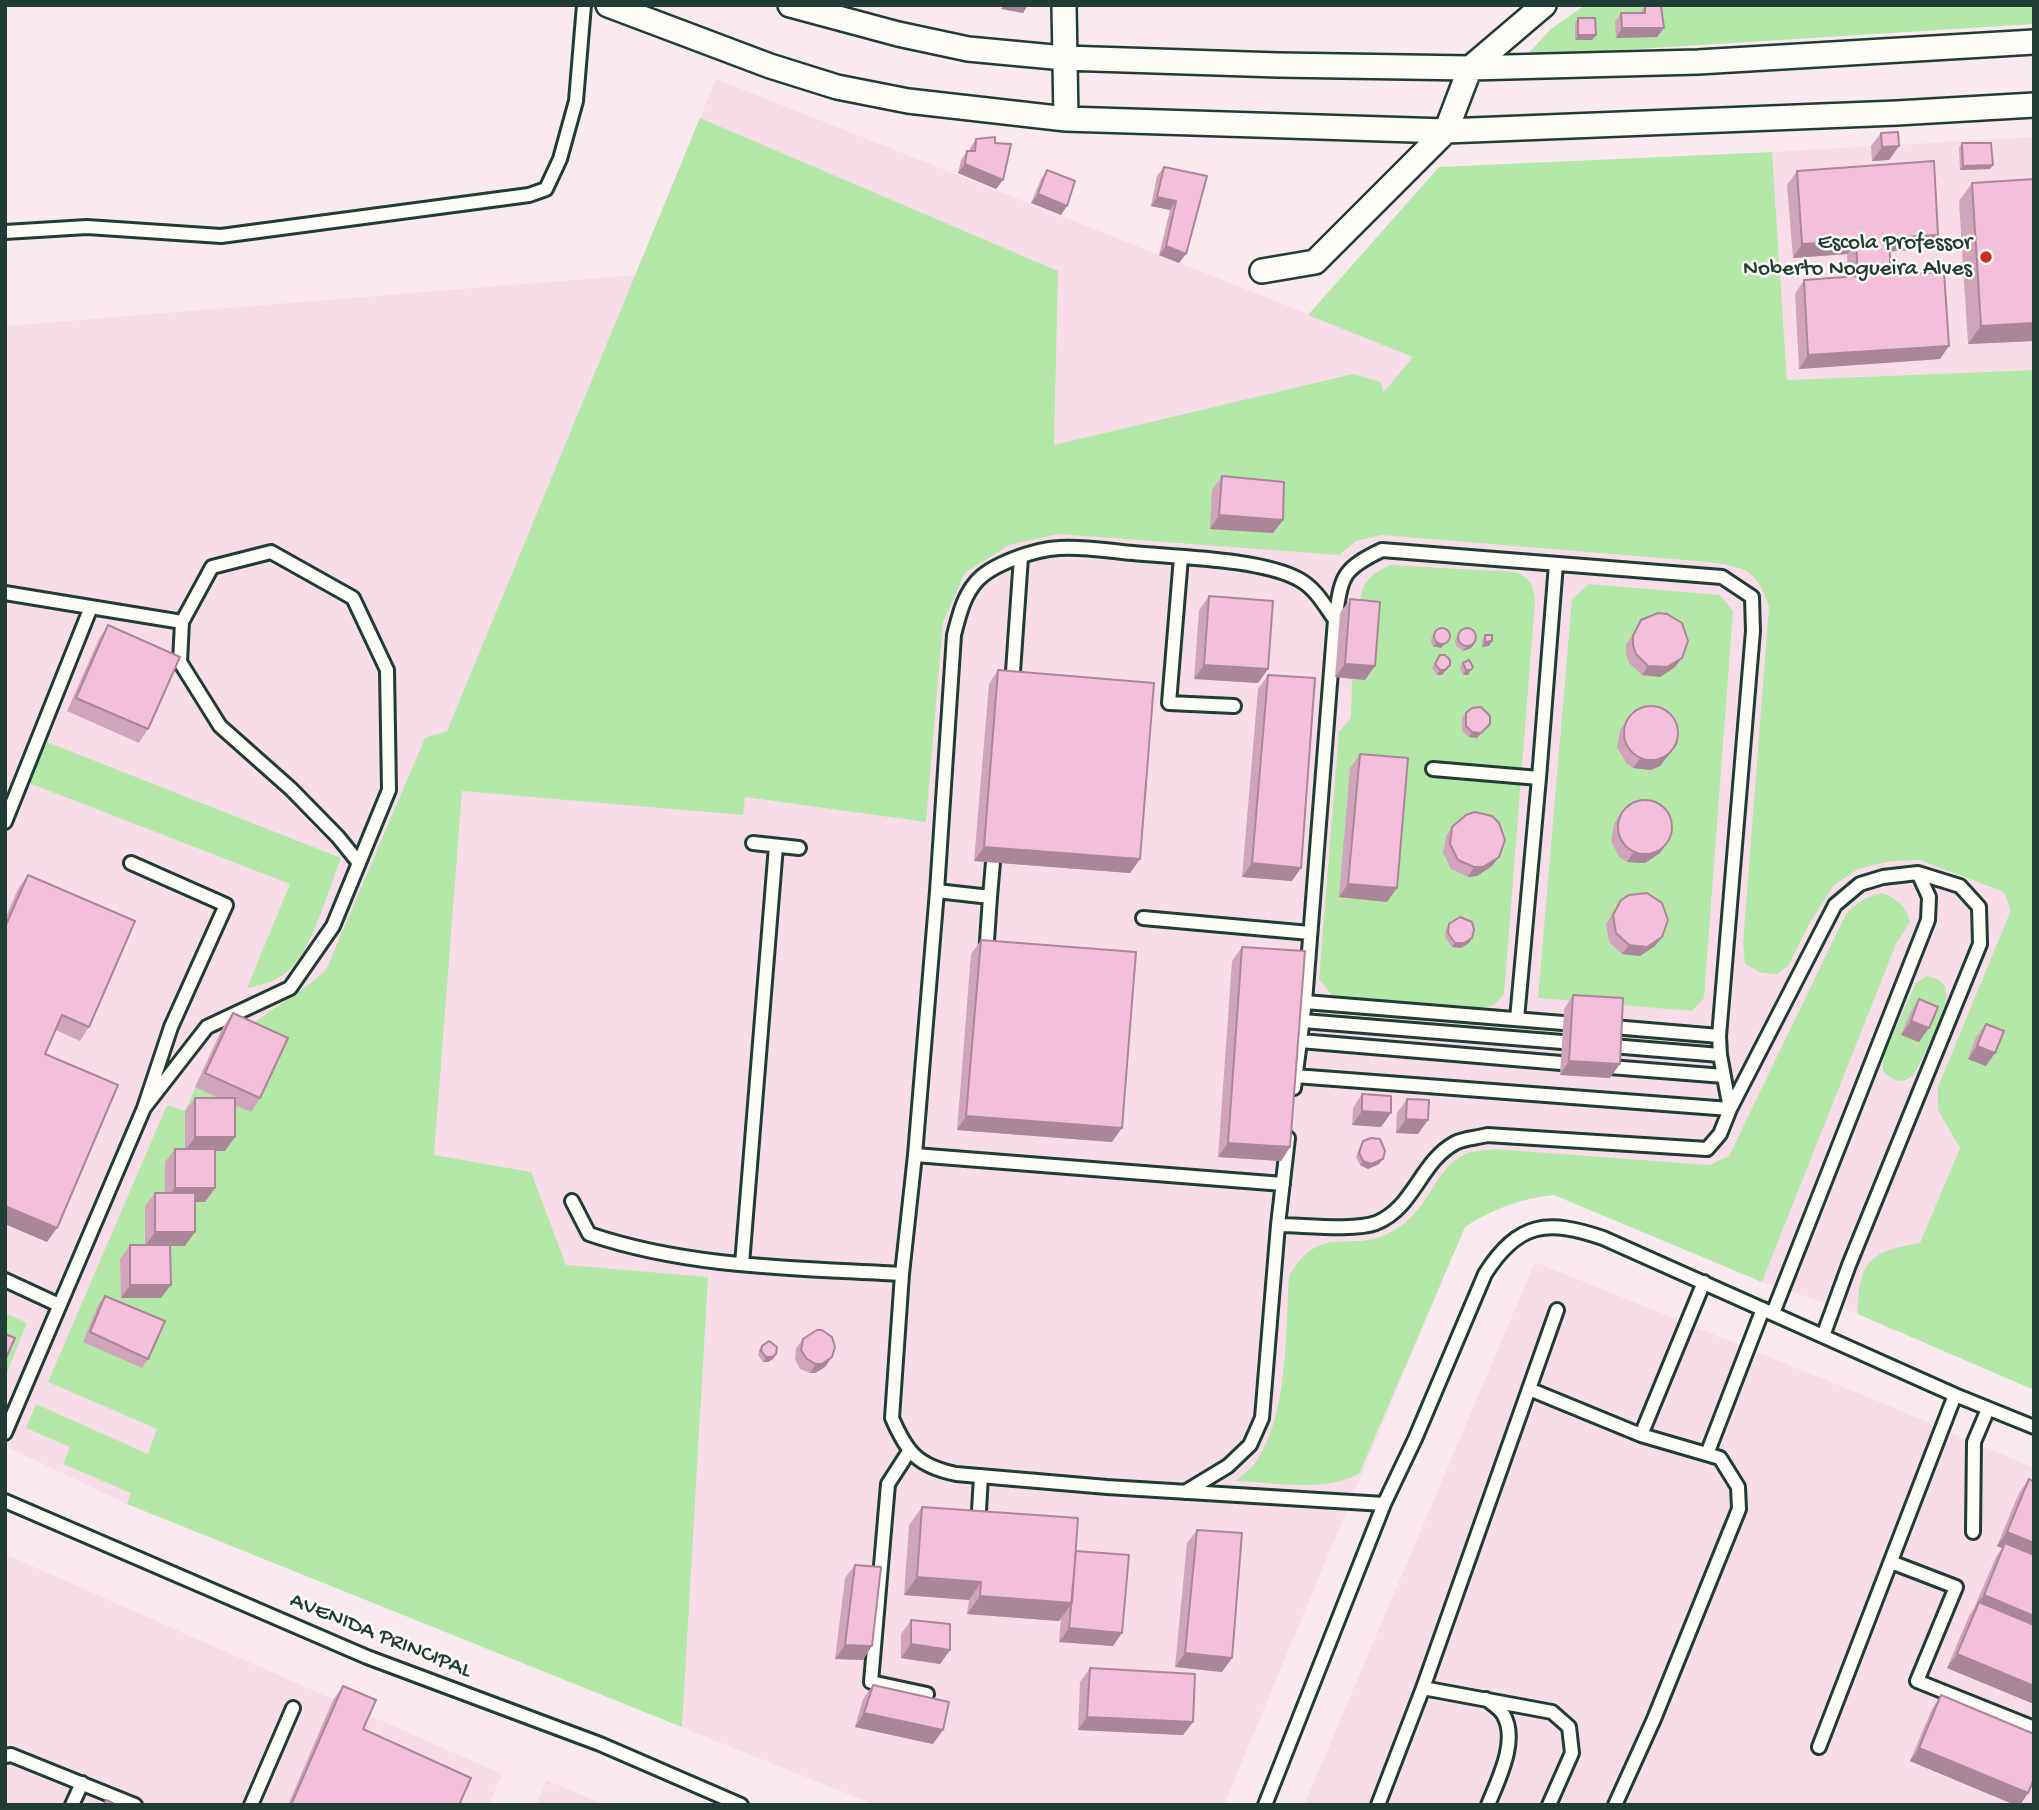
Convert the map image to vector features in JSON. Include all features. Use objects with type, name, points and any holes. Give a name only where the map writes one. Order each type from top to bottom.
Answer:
[{"type":"street","points":[[790,5],[898,34],[968,49],[1064,58],[1470,68],[1698,62],[2034,42]]},
{"type":"street","points":[[1064,5],[1066,119]]},
{"type":"street","points":[[1262,271],[1315,262],[1446,131],[1470,68],[1544,5]]},
{"type":"street","points":[[616,6],[770,66],[837,87],[908,101],[1066,119],[1446,131],[2034,105]]},
{"type":"lane","points":[[5,232],[87,226],[221,236],[528,195],[547,189],[560,159],[576,101],[584,5]]},
{"type":"lane","points":[[1335,620],[1319,596],[1300,580],[1270,570],[1181,557],[1058,548],[1021,557],[995,568],[976,581],[961,607],[954,635],[937,891],[915,1155],[902,1274],[892,1418],[901,1440],[914,1456],[934,1469],[981,1476],[1185,1492],[1384,1504]]},
{"type":"lane","points":[[1292,1103],[1305,1002],[1335,620],[1342,577],[1360,560],[1382,550],[1723,577],[1752,597],[1753,631],[1719,1036],[1730,1109]]},
{"type":"lane","points":[[144,1108],[208,1027],[290,988],[333,926],[359,863],[389,790],[387,670],[354,598],[271,552],[212,567],[183,622],[180,662],[220,726],[291,789],[338,837],[359,863]]},
{"type":"lane","points":[[1012,686],[1021,557]]},
{"type":"lane","points":[[1181,557],[1169,703],[1234,706]]},
{"type":"lane","points":[[1517,1019],[1556,564]]},
{"type":"lane","points":[[5,593],[183,622]]},
{"type":"lane","points":[[5,822],[91,607]]},
{"type":"lane","points":[[1433,769],[1539,778]]},
{"type":"lane","points":[[753,843],[799,848]]},
{"type":"lane","points":[[742,1264],[776,846]]},
{"type":"lane","points":[[986,955],[993,862]]},
{"type":"lane","points":[[5,1433],[144,1108],[171,1027],[226,905],[131,863]]},
{"type":"lane","points":[[1707,1454],[1928,920],[1929,897],[1918,873]]},
{"type":"lane","points":[[1278,1225],[1354,1226],[1376,1223],[1404,1205],[1427,1167],[1441,1152],[1458,1142],[1487,1135],[1707,1149],[1720,1134],[1730,1109],[1836,905],[1860,884],[1883,877],[1918,873],[1960,886],[1979,907],[1980,944],[1849,1265],[1823,1336]]},
{"type":"lane","points":[[937,891],[990,897]]},
{"type":"lane","points":[[1143,918],[1310,933]]},
{"type":"lane","points":[[1305,1002],[1563,1023]]},
{"type":"lane","points":[[1303,1021],[1562,1042]]},
{"type":"lane","points":[[1613,1027],[1719,1036]]},
{"type":"lane","points":[[1300,1041],[1561,1063]]},
{"type":"lane","points":[[1612,1046],[1720,1055]]},
{"type":"lane","points":[[1610,1067],[1724,1076]]},
{"type":"lane","points":[[1296,1076],[1730,1109]]},
{"type":"lane","points":[[1185,1492],[1228,1466],[1250,1446],[1262,1418],[1289,1130]]},
{"type":"lane","points":[[915,1155],[1283,1184]]},
{"type":"lane","points":[[572,1201],[589,1234],[611,1241],[709,1262],[902,1274]]},
{"type":"lane","points":[[1265,1805],[1384,1504],[1415,1439],[1485,1274],[1496,1256],[1511,1241],[1528,1231],[1550,1227],[1575,1228],[1640,1253],[1955,1395],[2034,1427]]},
{"type":"lane","points":[[5,1280],[60,1305]]},
{"type":"lane","points":[[1641,1435],[1704,1282]]},
{"type":"lane","points":[[1378,1805],[1423,1688],[1557,1310]]},
{"type":"lane","points":[[1529,1390],[1641,1435],[1720,1458],[1738,1487],[1739,1508],[1654,1719],[1615,1805]]},
{"type":"lane","points":[[1819,1747],[1955,1395]]},
{"type":"lane","points":[[1973,1532],[1973,1442],[1988,1409]]},
{"type":"lane","points":[[910,1450],[888,1484],[870,1682],[927,1694]]},
{"type":"lane","points":[[978,1530],[981,1476]]},
{"type":"lane","name":"AVENIDA PRINCIPAL","points":[[5,1501],[367,1657],[600,1744],[741,1805]]},
{"type":"lane","points":[[1891,1562],[1956,1587],[1917,1681],[2032,1727]]},
{"type":"lane","points":[[1423,1688],[1552,1712],[1569,1727],[1572,1753],[1549,1805]]},
{"type":"lane","points":[[1486,1699],[1503,1714],[1508,1734],[1504,1765],[1488,1805]]},
{"type":"lane","points":[[250,1805],[293,1708]]},
{"type":"lane","points":[[5,1756],[11,1755],[135,1805]]},
{"type":"lane","points":[[72,1805],[82,1783]]},
{"type":"shaded area","points":[[716,79],[2034,602],[2034,999],[1896,1332],[1858,1314],[1762,1282],[1554,1195],[1532,1197],[1491,1210],[1465,1227],[1224,1805],[875,1805],[127,1504],[5,1446],[5,326],[635,275]]},
{"type":"shaded area","points":[[2034,137],[2034,370],[1787,380],[1772,152]]},
{"type":"shaded area","points":[[1535,1262],[1873,1399],[2034,1468],[2032,1805],[1304,1805]]},
{"type":"shaded area","points":[[5,1554],[502,1774],[489,1805],[5,1805]]},
{"type":"shaded area","points":[[547,1780],[605,1805],[536,1805]]},
{"type":"green space","points":[[1585,5],[2034,5],[2034,24],[1526,56],[1551,29]]},
{"type":"green space","points":[[700,118],[1058,271],[1054,445],[1353,374],[1381,382],[1383,393],[1413,357],[1308,315],[1439,167],[1772,152],[1787,380],[2034,370],[2034,1390],[1858,1314],[1864,1271],[1878,1255],[1920,1243],[1960,1148],[1938,1110],[1938,1087],[2011,910],[2004,892],[1920,860],[1891,861],[1858,869],[1833,886],[1808,926],[1788,966],[1777,974],[1762,973],[1745,964],[1743,944],[1769,607],[1759,585],[1748,572],[1709,562],[1381,535],[1356,541],[1339,555],[1058,534],[1009,545],[965,573],[943,622],[926,822],[745,797],[743,815],[462,791],[434,1155],[531,1172],[566,1265],[708,1277],[682,1727],[127,1504],[131,1493],[63,1464],[70,1447],[26,1428],[36,1404],[148,1454],[157,1429],[48,1382],[167,1105],[185,1111],[223,1027],[241,1034],[326,970],[425,738],[447,731]]},
{"type":"green space","points":[[1390,565],[1515,572],[1528,580],[1534,591],[1504,994],[1494,1005],[1481,1008],[1334,998],[1319,979],[1339,732],[1351,718],[1352,679],[1365,679],[1361,594],[1369,579]]},
{"type":"green space","points":[[1589,584],[1720,595],[1733,611],[1704,998],[1692,1011],[1538,998],[1572,599]]},
{"type":"green space","points":[[47,742],[341,858],[320,916],[306,946],[291,968],[271,981],[247,988],[290,884],[29,783]]},
{"type":"green space","points":[[1882,893],[1900,904],[1910,922],[1896,944],[1762,1282],[1554,1195],[1508,1205],[1465,1227],[1359,1474],[1345,1480],[1314,1485],[1235,1481],[1255,1463],[1274,1422],[1283,1373],[1289,1276],[1301,1259],[1313,1249],[1325,1244],[1363,1241],[1395,1230],[1416,1212],[1452,1163],[1471,1152],[1494,1149],[1709,1165],[1729,1156],[1846,914],[1862,900]]},
{"type":"green space","points":[[1927,976],[1938,979],[1944,985],[1945,1005],[1912,1076],[1897,1080],[1883,1071],[1883,1057],[1916,983]]},
{"type":"green space","points":[[5,1313],[27,1323],[5,1377]]},
{"type":"building","points":[[1645,6],[1661,6],[1664,28],[1622,28],[1621,13],[1645,13]]},
{"type":"building","points":[[1578,18],[1595,18],[1596,35],[1578,35]]},
{"type":"building","points":[[1898,132],[1899,146],[1882,147],[1881,133]]},
{"type":"building","points":[[995,137],[995,143],[1011,144],[1003,180],[965,164],[967,151],[975,151],[976,139]]},
{"type":"building","points":[[1962,143],[1991,143],[1993,165],[1963,166]]},
{"type":"building","points":[[1934,161],[1938,235],[1889,238],[1891,275],[1944,272],[1949,346],[1808,355],[1804,280],[1858,276],[1856,241],[1802,244],[1797,171]]},
{"type":"building","points":[[1164,167],[1207,176],[1186,254],[1166,246],[1176,201],[1157,197]]},
{"type":"building","points":[[1047,170],[1075,181],[1067,206],[1038,194]]},
{"type":"building","points":[[2034,179],[2034,323],[1981,326],[1972,183]]},
{"type":"building","points":[[1222,476],[1284,482],[1283,520],[1219,515]]},
{"type":"building","points":[[1209,596],[1273,601],[1268,669],[1204,665]]},
{"type":"building","points":[[1350,599],[1380,602],[1375,666],[1345,664]]},
{"type":"building","points":[[1658,613],[1667,614],[1682,623],[1688,641],[1682,658],[1667,667],[1648,666],[1636,654],[1633,645],[1633,636],[1641,620]]},
{"type":"building","points":[[108,625],[180,657],[148,729],[76,698]]},
{"type":"building","points":[[1442,628],[1450,636],[1442,644],[1434,636]]},
{"type":"building","points":[[1467,628],[1473,631],[1476,637],[1473,643],[1467,646],[1461,643],[1458,637],[1461,631]]},
{"type":"building","points":[[1485,635],[1492,635],[1492,641],[1485,642]]},
{"type":"building","points":[[1440,655],[1445,655],[1450,660],[1450,665],[1445,670],[1440,670],[1435,664]]},
{"type":"building","points":[[1469,660],[1473,667],[1466,670],[1463,663]]},
{"type":"building","points":[[998,670],[1154,683],[1140,859],[984,847]]},
{"type":"building","points":[[1268,675],[1315,678],[1301,868],[1252,863]]},
{"type":"building","points":[[1651,706],[1670,714],[1678,733],[1670,752],[1651,760],[1632,752],[1624,733],[1632,714]]},
{"type":"building","points":[[1481,707],[1490,716],[1490,724],[1481,733],[1472,732],[1466,726],[1466,713],[1472,708]]},
{"type":"building","points":[[1360,754],[1408,758],[1397,888],[1348,884]]},
{"type":"building","points":[[1645,800],[1664,808],[1672,827],[1664,846],[1645,854],[1626,846],[1618,827],[1626,808]]},
{"type":"building","points":[[1475,812],[1492,816],[1499,823],[1505,840],[1499,857],[1483,867],[1474,867],[1458,860],[1450,844],[1452,827],[1466,815]]},
{"type":"building","points":[[28,875],[135,921],[89,1027],[62,1015],[45,1054],[118,1085],[57,1228],[5,1206],[5,927]]},
{"type":"building","points":[[1647,893],[1662,903],[1668,920],[1662,937],[1647,947],[1629,945],[1616,933],[1613,915],[1621,900],[1629,895]]},
{"type":"building","points":[[1460,917],[1472,922],[1474,930],[1472,938],[1464,943],[1455,943],[1448,933],[1449,924]]},
{"type":"building","points":[[981,940],[1136,952],[1122,1128],[966,1116]]},
{"type":"building","points":[[1242,947],[1305,951],[1290,1147],[1228,1143]]},
{"type":"building","points":[[1573,995],[1623,998],[1620,1064],[1569,1061]]},
{"type":"building","points":[[1919,999],[1938,1007],[1929,1028],[1911,1021]]},
{"type":"building","points":[[233,1013],[288,1038],[260,1098],[205,1073]]},
{"type":"building","points":[[1986,1024],[2004,1031],[1995,1053],[1977,1046]]},
{"type":"building","points":[[1362,1094],[1391,1096],[1391,1113],[1362,1111]]},
{"type":"building","points":[[195,1098],[235,1098],[235,1137],[195,1137]]},
{"type":"building","points":[[1407,1099],[1429,1100],[1428,1120],[1406,1119]]},
{"type":"building","points":[[1380,1139],[1385,1151],[1383,1159],[1371,1164],[1363,1161],[1359,1153],[1363,1141]]},
{"type":"building","points":[[175,1149],[215,1149],[215,1188],[175,1188]]},
{"type":"building","points":[[155,1193],[195,1193],[195,1232],[155,1232]]},
{"type":"building","points":[[130,1245],[170,1245],[171,1285],[130,1285]]},
{"type":"building","points":[[105,1296],[165,1321],[148,1359],[90,1332]]},
{"type":"building","points":[[817,1330],[822,1330],[832,1337],[835,1347],[832,1357],[822,1364],[807,1359],[801,1350],[803,1339]]},
{"type":"building","points":[[5,1334],[15,1338],[5,1360]]},
{"type":"building","points":[[769,1341],[777,1347],[776,1354],[766,1357],[761,1351],[762,1346]]},
{"type":"building","points":[[2029,1479],[2034,1482],[2034,1543],[2007,1532]]},
{"type":"building","points":[[922,1507],[1078,1518],[1072,1603],[980,1596],[981,1582],[917,1577]]},
{"type":"building","points":[[1197,1530],[1242,1533],[1232,1658],[1185,1653]]},
{"type":"building","points":[[2005,1543],[2034,1555],[2034,1616],[1984,1595]]},
{"type":"building","points":[[1076,1551],[1129,1555],[1122,1633],[1069,1628]]},
{"type":"building","points":[[855,1565],[881,1567],[872,1646],[845,1645]]},
{"type":"building","points":[[1979,1602],[2034,1625],[2034,1686],[1957,1654]]},
{"type":"building","points":[[911,1620],[950,1624],[950,1650],[911,1644]]},
{"type":"building","points":[[1090,1668],[1195,1674],[1193,1722],[1087,1717]]},
{"type":"building","points":[[873,1685],[949,1702],[943,1730],[864,1713]]},
{"type":"building","points":[[343,1686],[376,1700],[363,1729],[471,1778],[459,1805],[291,1805]]},
{"type":"building","points":[[1941,1695],[2034,1734],[2034,1779],[2028,1793],[1919,1748]]},
{"type":"place","name":"Escola Professor Noberto Nogueira Alves","points":[[1986,257]]}]
